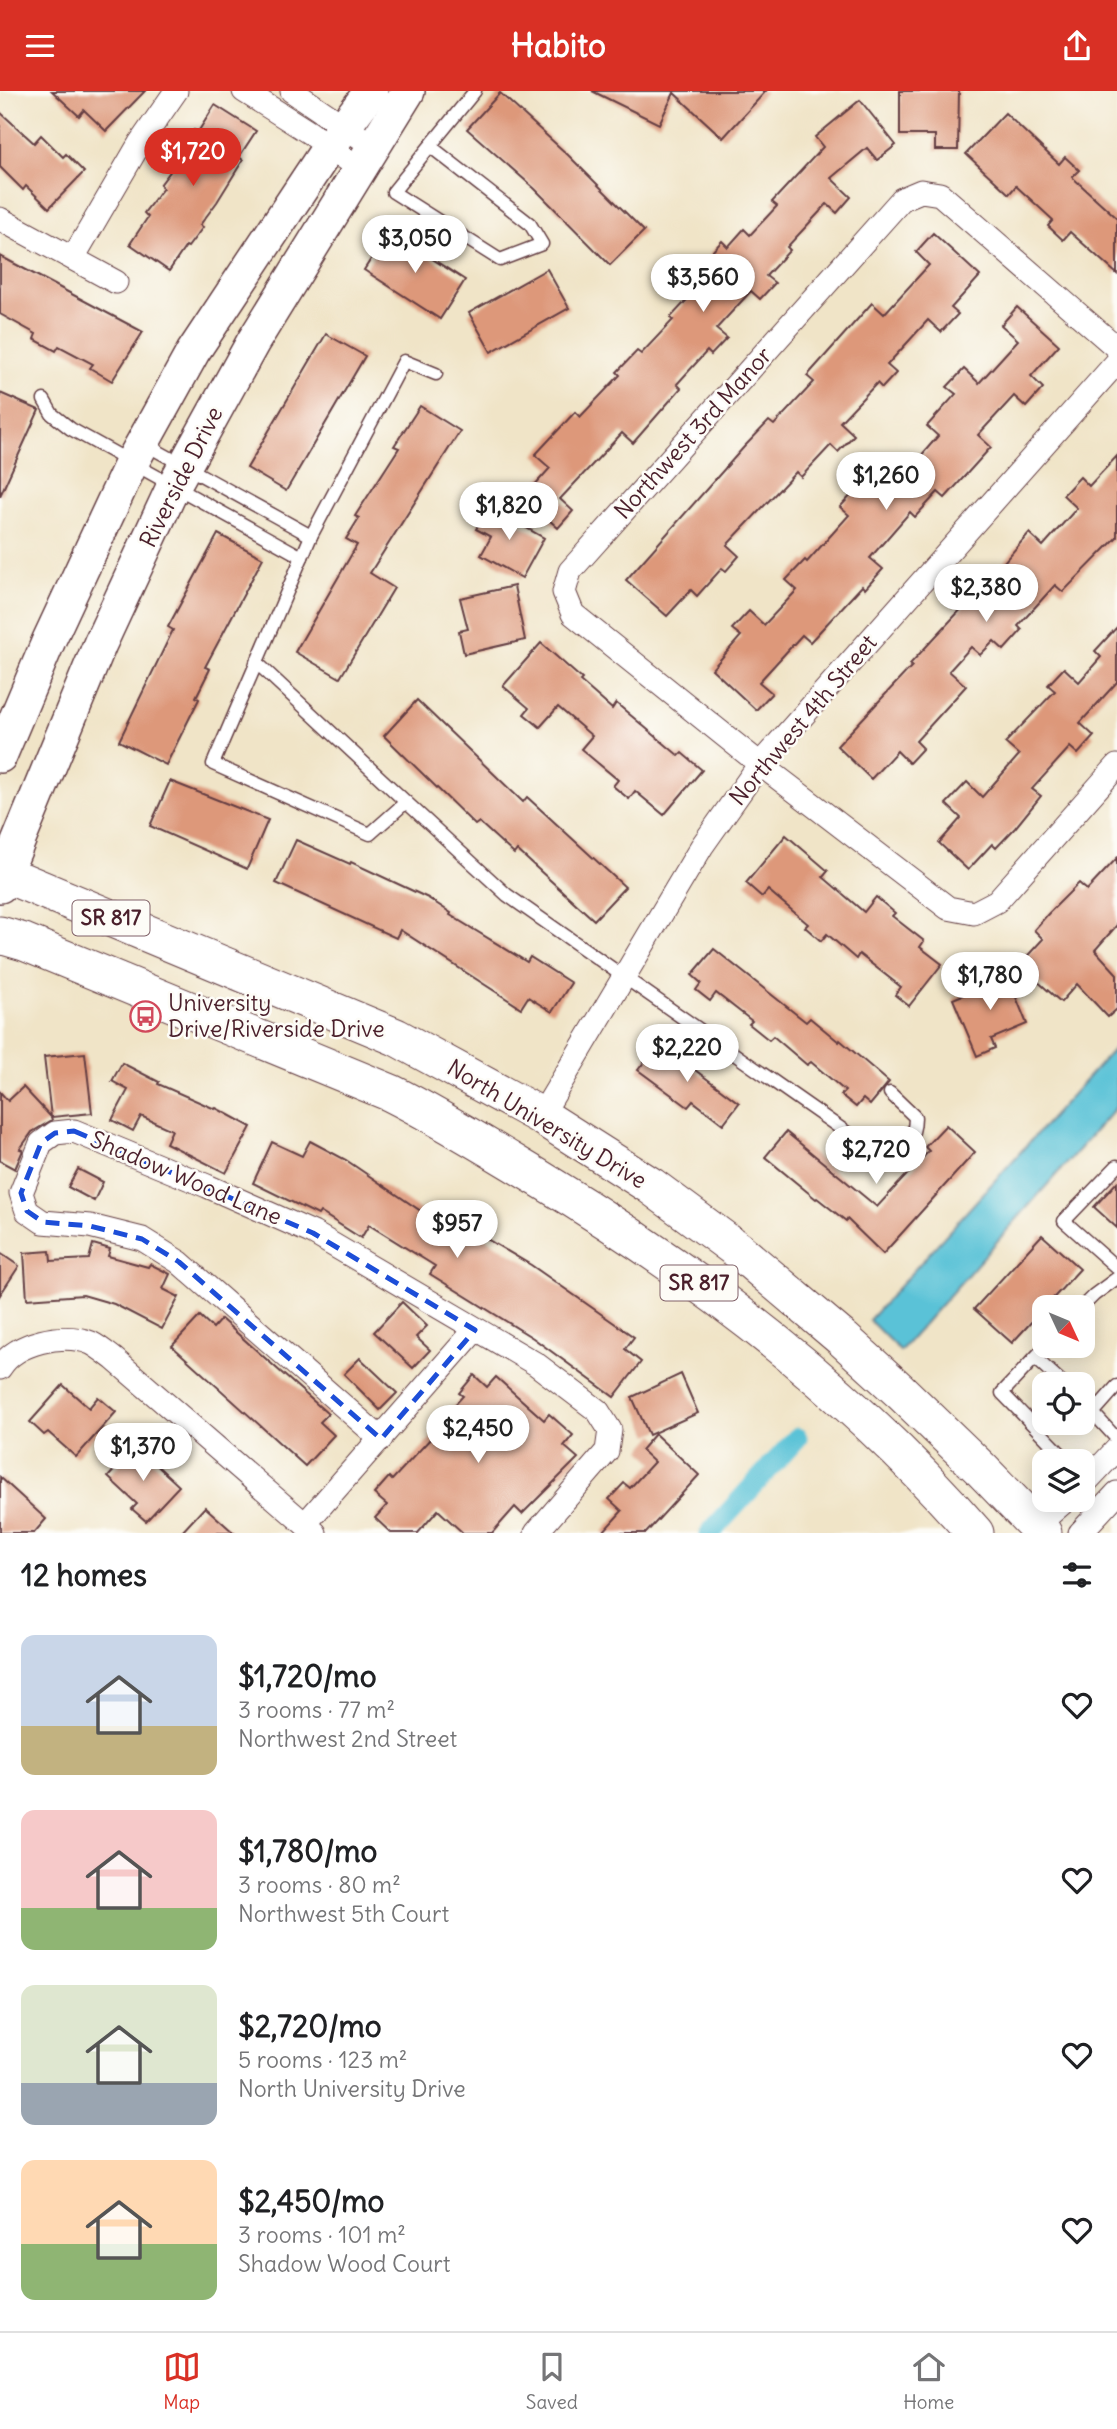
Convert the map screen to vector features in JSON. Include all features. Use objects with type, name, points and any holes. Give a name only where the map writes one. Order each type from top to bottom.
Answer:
[{"type":"main road","name":"North University Drive","points":[[1,877],[396,1037],[541,1115],[651,1186],[739,1251],[881,1374],[982,1470],[1039,1529]]},
{"type":"main road","name":"SR 817","points":[[0,935],[391,1093],[439,1117],[621,1228],[706,1288],[813,1371],[976,1528]]},
{"type":"main road","points":[[439,1117],[477,1126],[518,1128],[541,1115]]},
{"type":"street","points":[[73,258],[140,143],[176,91]]},
{"type":"street","points":[[244,91],[336,136],[366,157]]},
{"type":"street","points":[[292,91],[336,136]]},
{"type":"street","name":"Riverside Drive","points":[[0,755],[49,640],[137,453],[193,352],[336,136],[371,91]]},
{"type":"street","name":"Riverside Drive","points":[[1,877],[100,644],[179,476],[253,342],[408,91]]},
{"type":"street","name":"Northwest 3rd Manor","points":[[760,764],[573,614],[564,592],[570,571],[902,199],[921,191],[940,194],[1117,348]]},
{"type":"street","points":[[0,219],[116,282]]},
{"type":"street","name":"Northwest 4th Street","points":[[541,1115],[702,846],[760,764],[1117,362]]},
{"type":"street","points":[[760,764],[948,908],[974,913],[997,901],[1117,765]]},
{"type":"street","name":"Shadow Wood Lane","points":[[381,1439],[179,1262],[142,1239],[90,1226],[43,1222],[27,1212],[21,1193],[41,1143],[55,1133],[74,1131],[313,1233],[536,1364],[598,1411],[610,1430],[607,1451],[536,1533]]},
{"type":"street","points":[[0,1368],[7,1357],[30,1344],[57,1339],[90,1343],[114,1359],[310,1528],[381,1439],[475,1330]]},
{"type":"street","points":[[1095,1471],[1117,1450]]},
{"type":"street","points":[[1080,1533],[1117,1493]]},
{"type":"street","points":[[1039,1529],[1055,1512]]},
{"type":"lane","points":[[430,146],[530,224],[542,244],[500,260],[393,192],[474,91]]},
{"type":"lane","points":[[406,802],[370,834],[213,764],[311,536],[404,361],[436,374]]},
{"type":"lane","points":[[44,400],[52,414],[71,429],[112,451],[137,453],[179,476],[311,536]]},
{"type":"lane","points":[[137,453],[179,476],[302,557]]},
{"type":"lane","points":[[256,662],[507,895],[883,1158],[894,1156],[901,1151],[915,1130],[915,1117],[890,1093]]},
{"type":"lane","points":[[1117,1166],[1064,1221],[1117,1268]]},
{"type":"lane","points":[[1093,1295],[1117,1278]]},
{"type":"lane","points":[[1051,1372],[1035,1358],[1002,1393],[1056,1449]]},
{"type":"lane","points":[[1095,1411],[1117,1386]]},
{"type":"lane","points":[[1095,1413],[1117,1439]]},
{"type":"highlighted area","points":[[74,1131],[313,1233],[475,1330],[381,1439],[179,1262],[142,1239],[90,1226],[43,1222],[27,1211],[21,1193],[41,1143],[55,1133]]},
{"type":"water","points":[[1117,1045],[1117,1106],[900,1351],[869,1320]]},
{"type":"building","points":[[52,91],[145,91],[106,131],[84,110],[79,116]]},
{"type":"building","points":[[592,91],[766,91],[723,138],[674,93],[659,124]]},
{"type":"building","points":[[900,91],[959,91],[958,150],[935,150],[935,135],[900,135]]},
{"type":"building","points":[[500,93],[568,155],[644,231],[610,265],[535,189],[467,129]]},
{"type":"building","points":[[860,100],[896,145],[877,160],[867,148],[831,178],[851,197],[837,213],[827,204],[787,247],[790,250],[766,276],[775,283],[760,299],[751,291],[716,329],[727,338],[711,355],[707,351],[677,384],[681,388],[633,443],[622,433],[560,499],[573,511],[558,528],[524,497],[550,468],[535,455],[575,412],[580,417],[620,375],[617,372],[637,351],[641,354],[673,320],[670,318],[699,287],[693,281],[714,258],[710,254],[722,241],[728,247],[744,229],[750,235],[777,206],[772,202],[823,147],[815,137]]},
{"type":"building","points":[[215,105],[256,131],[239,157],[243,160],[200,225],[203,227],[169,271],[130,244],[148,217],[144,213],[163,188],[160,185],[184,153],[181,152],[194,130],[198,132]]},
{"type":"building","points":[[0,112],[34,143],[41,135],[63,157],[66,154],[84,172],[49,208],[26,186],[23,190],[0,167]]},
{"type":"building","points":[[1005,113],[1059,164],[1065,157],[1079,170],[1072,177],[1117,218],[1117,274],[1070,232],[1063,240],[1048,226],[1053,220],[1016,186],[1009,194],[966,154]]},
{"type":"building","points":[[389,231],[465,280],[440,319],[364,270]]},
{"type":"building","points":[[933,233],[980,276],[951,308],[958,314],[941,332],[928,320],[887,365],[896,373],[882,388],[877,383],[840,422],[854,435],[838,452],[831,445],[801,477],[796,472],[727,545],[739,556],[726,571],[722,568],[697,596],[691,590],[667,616],[626,580],[744,447],[769,421],[774,425],[814,382],[807,376],[872,303],[884,314],[929,265],[916,252]]},
{"type":"building","points":[[0,256],[143,332],[112,381],[90,368],[93,364],[59,346],[56,351],[34,339],[36,334],[0,314]]},
{"type":"building","points":[[547,269],[569,308],[491,352],[469,313]]},
{"type":"building","points":[[1017,307],[1059,345],[1031,376],[1043,388],[1026,407],[1014,396],[978,435],[991,447],[945,498],[938,492],[915,517],[910,512],[870,558],[883,569],[865,589],[862,586],[810,642],[802,635],[759,682],[772,693],[756,710],[712,669],[741,636],[732,629],[749,611],[764,625],[797,590],[786,580],[805,560],[807,562],[849,515],[840,507],[857,489],[862,494],[887,467],[901,479],[938,436],[927,426],[956,394],[947,387],[964,369],[979,383],[1018,340],[1001,325]]},
{"type":"building","points":[[326,334],[365,356],[286,491],[247,468]]},
{"type":"building","points":[[0,393],[39,410],[0,496]]},
{"type":"building","points":[[420,406],[460,431],[370,573],[394,588],[340,678],[295,652],[357,545],[346,539],[359,518],[355,516],[399,448],[394,446]]},
{"type":"building","points":[[1117,456],[1117,537],[1063,592],[1055,585],[1018,626],[1022,630],[1004,650],[994,641],[980,655],[971,647],[949,671],[966,686],[916,741],[923,748],[909,763],[897,751],[871,779],[837,746],[912,666],[910,664],[1029,533],[1043,546],[1077,508],[1063,495],[1080,477],[1089,486]]},
{"type":"building","points":[[489,507],[544,538],[522,578],[481,555],[491,537],[476,529]]},
{"type":"building","points":[[218,534],[263,558],[205,667],[210,669],[196,697],[199,699],[166,765],[119,741],[173,630],[168,627]]},
{"type":"building","points":[[514,586],[525,640],[464,654],[459,631],[468,629],[460,598]]},
{"type":"building","points":[[1117,627],[1117,682],[1080,723],[1094,736],[1078,754],[1070,747],[1032,789],[1041,796],[1015,828],[996,848],[992,844],[968,870],[939,843],[961,818],[946,804],[967,782],[982,797],[1019,755],[1005,743],[1055,691],[1048,685],[1064,668],[1079,682],[1101,657],[1095,651]]},
{"type":"building","points":[[541,643],[612,709],[616,703],[679,756],[682,753],[702,770],[664,815],[635,791],[629,799],[613,786],[618,780],[581,749],[592,736],[558,707],[540,727],[524,714],[529,708],[503,686]]},
{"type":"building","points":[[417,700],[523,802],[527,797],[625,887],[594,920],[517,850],[514,854],[479,822],[475,825],[384,736]]},
{"type":"building","points":[[170,781],[268,820],[247,869],[150,826]]},
{"type":"building","points":[[786,835],[828,871],[823,877],[864,912],[876,897],[895,913],[892,916],[924,941],[920,947],[942,964],[909,1006],[895,995],[901,987],[859,954],[856,959],[827,934],[821,941],[805,927],[808,924],[768,890],[762,897],[746,883]]},
{"type":"building","points":[[296,840],[428,898],[451,913],[450,915],[527,962],[530,957],[571,983],[552,1012],[528,997],[521,1008],[400,930],[396,938],[276,883]]},
{"type":"building","points":[[1117,858],[1117,925],[1095,950],[1117,974],[1117,1009],[1108,1017],[1077,984],[1061,1002],[1019,965],[1043,939],[1034,930],[1048,914],[1079,883],[1087,890]]},
{"type":"building","points":[[714,949],[806,1022],[810,1018],[839,1042],[840,1040],[889,1082],[870,1105],[863,1099],[856,1107],[841,1095],[845,1091],[811,1062],[807,1065],[773,1036],[769,1040],[749,1024],[752,1021],[716,993],[710,1001],[696,990],[701,983],[692,975]]},
{"type":"building","points":[[1005,970],[1027,1024],[991,1039],[995,1048],[977,1056],[953,999],[984,986],[981,980]]},
{"type":"building","points":[[659,1043],[739,1103],[723,1124],[693,1101],[688,1107],[638,1070]]},
{"type":"building","points":[[85,1053],[92,1113],[51,1117],[44,1057]]},
{"type":"building","points":[[122,1063],[159,1082],[158,1084],[216,1108],[251,1127],[226,1173],[166,1143],[172,1130],[141,1116],[133,1131],[112,1120],[128,1090],[112,1081]]},
{"type":"building","points":[[23,1087],[52,1120],[32,1132],[20,1149],[23,1150],[15,1169],[0,1161],[0,1092],[8,1101]]},
{"type":"building","points":[[946,1125],[975,1152],[883,1254],[847,1219],[846,1221],[816,1199],[765,1157],[786,1132],[877,1207],[929,1151],[925,1147]]},
{"type":"building","points":[[310,1141],[346,1160],[440,1224],[446,1215],[531,1265],[634,1337],[625,1349],[641,1362],[614,1397],[533,1338],[430,1274],[435,1266],[369,1225],[361,1238],[320,1212],[318,1215],[253,1183],[272,1142],[302,1156]]},
{"type":"building","points":[[78,1169],[103,1182],[94,1201],[68,1187]]},
{"type":"building","points":[[1117,1182],[1117,1228],[1094,1207]]},
{"type":"building","points":[[1042,1235],[1080,1269],[1056,1295],[1032,1295],[1032,1321],[1012,1343],[974,1309]]},
{"type":"building","points":[[93,1244],[110,1249],[108,1256],[148,1267],[150,1264],[170,1274],[163,1289],[179,1297],[162,1329],[114,1304],[83,1295],[27,1299],[24,1253],[50,1251],[51,1261],[89,1259]]},
{"type":"building","points":[[0,1253],[19,1266],[0,1295]]},
{"type":"building","points":[[402,1302],[427,1326],[416,1337],[430,1350],[413,1368],[374,1332]]},
{"type":"building","points":[[200,1316],[213,1328],[221,1319],[328,1414],[320,1422],[334,1435],[305,1466],[172,1346]]},
{"type":"building","points":[[360,1358],[397,1393],[380,1410],[344,1374]]},
{"type":"building","points":[[681,1374],[698,1413],[649,1435],[632,1397]]},
{"type":"building","points":[[474,1375],[487,1387],[496,1377],[544,1420],[549,1414],[573,1435],[564,1446],[578,1458],[522,1514],[515,1507],[492,1533],[463,1533],[438,1510],[418,1533],[391,1533],[375,1518],[387,1505],[374,1494],[389,1477],[392,1480],[447,1421],[443,1418],[463,1396],[459,1393]]},
{"type":"building","points":[[63,1385],[89,1408],[98,1397],[116,1412],[76,1457],[48,1432],[44,1435],[30,1422]]},
{"type":"building","points":[[655,1434],[699,1475],[646,1533],[602,1533],[622,1511],[609,1499],[624,1483],[630,1488],[654,1462],[641,1450]]},
{"type":"building","points":[[136,1446],[179,1486],[146,1521],[132,1509],[137,1504],[108,1477]]},
{"type":"building","points":[[0,1477],[46,1519],[34,1533],[0,1533]]},
{"type":"building","points":[[205,1507],[234,1533],[181,1533]]},
{"type":"waterway","points":[[710,1533],[797,1438]]},
{"type":"place","name":"University Drive/Riverside Drive","points":[[145,1016]]}]
